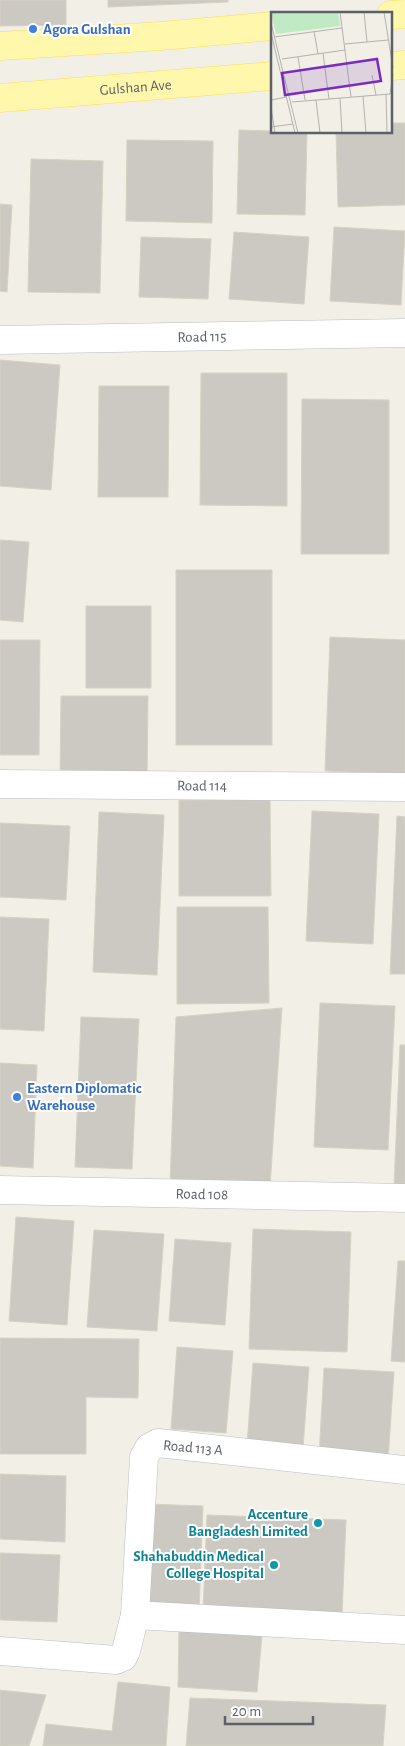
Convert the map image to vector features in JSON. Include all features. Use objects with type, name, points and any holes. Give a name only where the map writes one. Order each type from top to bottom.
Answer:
[{"type":"main road","points":[[392,15],[405,14]]},
{"type":"main road","points":[[0,46],[161,36],[271,26]]},
{"type":"main road","points":[[392,66],[405,65]]},
{"type":"main road","name":"Gulshan Ave","points":[[0,98],[271,76]]},
{"type":"street","name":"Road 115","points":[[0,340],[405,333]]},
{"type":"street","name":"Road 114","points":[[0,784],[405,788]]},
{"type":"street","name":"Road 108","points":[[0,1190],[405,1198]]},
{"type":"street","name":"Road 113 A","points":[[0,1651],[116,1660],[123,1657],[135,1615],[144,1457],[149,1448],[158,1443],[405,1470]]},
{"type":"street","points":[[135,1615],[405,1630]]},
{"type":"building","points":[[0,0],[66,0],[66,25],[0,26]]},
{"type":"building","points":[[108,0],[228,0],[228,2],[108,7]]},
{"type":"building","points":[[392,123],[405,123],[405,205],[338,207],[336,134],[392,134]]},
{"type":"building","points":[[239,130],[271,131],[271,134],[307,134],[305,215],[237,214]]},
{"type":"building","points":[[127,140],[213,141],[212,223],[126,221]]},
{"type":"building","points":[[31,159],[103,161],[100,293],[28,292]]},
{"type":"building","points":[[0,204],[12,205],[7,292],[0,291]]},
{"type":"building","points":[[334,227],[405,231],[401,305],[330,301]]},
{"type":"building","points":[[234,232],[309,237],[304,304],[229,299]]},
{"type":"building","points":[[141,237],[211,239],[208,299],[139,297]]},
{"type":"building","points":[[0,360],[60,365],[51,490],[0,486]]},
{"type":"building","points":[[201,373],[287,373],[287,506],[200,505]]},
{"type":"building","points":[[99,386],[169,386],[168,497],[98,497]]},
{"type":"building","points":[[302,399],[389,400],[389,554],[301,554]]},
{"type":"building","points":[[0,540],[29,542],[23,622],[0,620]]},
{"type":"building","points":[[176,570],[272,570],[272,745],[176,745]]},
{"type":"building","points":[[86,606],[151,606],[151,688],[86,688]]},
{"type":"building","points":[[330,637],[405,640],[405,775],[325,771]]},
{"type":"building","points":[[0,640],[40,640],[39,755],[0,755]]},
{"type":"building","points":[[61,696],[148,696],[147,779],[60,779]]},
{"type":"building","points":[[179,800],[270,800],[271,896],[179,896]]},
{"type":"building","points":[[312,811],[379,814],[373,944],[306,941]]},
{"type":"building","points":[[99,812],[164,815],[157,975],[93,972]]},
{"type":"building","points":[[397,816],[405,817],[405,974],[390,974]]},
{"type":"building","points":[[0,823],[70,826],[66,900],[0,897]]},
{"type":"building","points":[[177,907],[268,907],[269,1003],[177,1004]]},
{"type":"building","points":[[0,917],[49,919],[44,1031],[0,1029]]},
{"type":"building","points":[[320,1003],[395,1006],[388,1150],[314,1147]]},
{"type":"building","points":[[282,1008],[270,1187],[170,1185],[176,1017]]},
{"type":"building","points":[[81,1017],[139,1019],[132,1169],[75,1167]]},
{"type":"building","points":[[400,1045],[405,1045],[405,1186],[394,1186]]},
{"type":"building","points":[[0,1063],[37,1065],[33,1168],[0,1166]]},
{"type":"building","points":[[16,1217],[74,1221],[67,1325],[9,1321]]},
{"type":"building","points":[[253,1229],[351,1232],[347,1352],[249,1349]]},
{"type":"building","points":[[94,1230],[164,1234],[157,1331],[87,1327]]},
{"type":"building","points":[[175,1239],[231,1243],[225,1325],[169,1321]]},
{"type":"building","points":[[398,1261],[405,1261],[405,1362],[391,1361]]},
{"type":"building","points":[[0,1338],[139,1339],[138,1398],[86,1397],[86,1454],[0,1454]]},
{"type":"building","points":[[177,1347],[233,1351],[226,1433],[171,1429]]},
{"type":"building","points":[[253,1363],[309,1367],[303,1448],[247,1445]]},
{"type":"building","points":[[324,1368],[394,1372],[388,1460],[319,1456]]},
{"type":"building","points":[[0,1474],[66,1476],[65,1542],[0,1539]]},
{"type":"building","points":[[149,1504],[203,1506],[199,1612],[145,1610]]},
{"type":"building","name":"Shahabuddin Medical College Hospital","points":[[207,1515],[346,1520],[342,1616],[203,1611]]},
{"type":"building","points":[[0,1553],[60,1555],[57,1622],[0,1620]]},
{"type":"building","points":[[179,1629],[262,1635],[257,1692],[178,1687]]},
{"type":"building","points":[[118,1682],[170,1687],[166,1746],[43,1746],[46,1724],[112,1731]]},
{"type":"building","points":[[0,1690],[46,1695],[29,1746],[0,1746]]},
{"type":"building","points":[[190,1698],[386,1705],[383,1746],[186,1746]]},
{"type":"place","name":"Agora Gulshan","points":[[33,29]]},
{"type":"place","name":"Eastern Diplomatic Warehouse","points":[[17,1097]]},
{"type":"place","name":"Accenture Bangladesh Limited","points":[[318,1523]]},
{"type":"place","name":"Shahabuddin Medical College Hospital","points":[[274,1565]]}]
